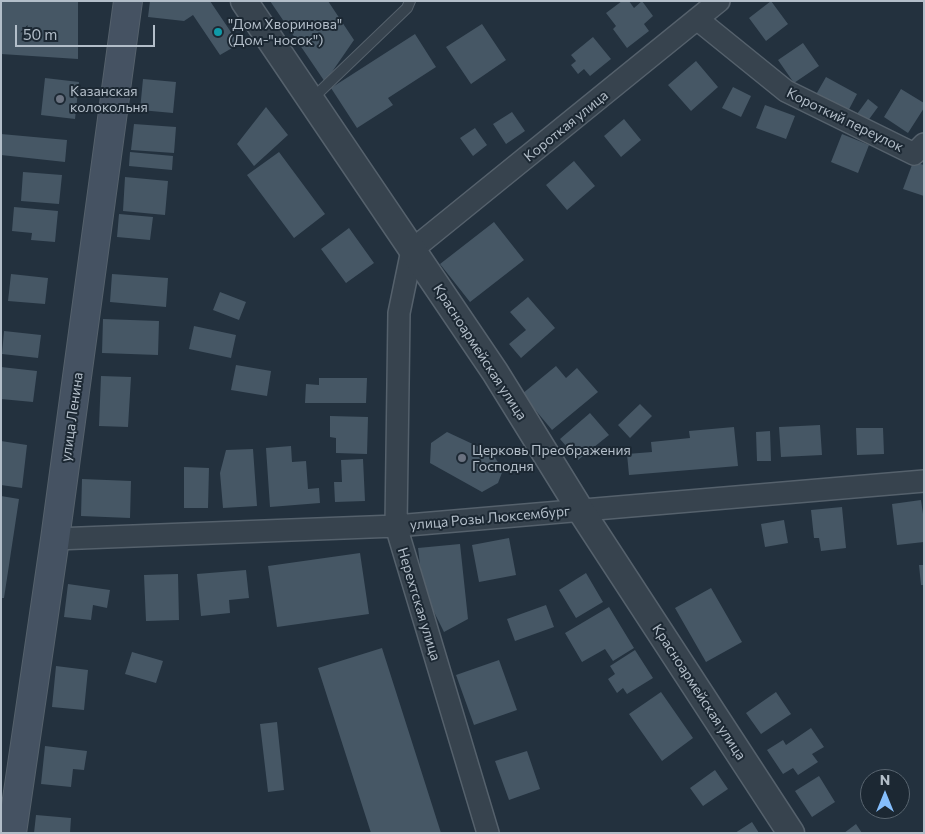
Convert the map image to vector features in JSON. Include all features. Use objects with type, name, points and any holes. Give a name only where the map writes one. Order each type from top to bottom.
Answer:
[{"type":"main road","name":"улица Ленина","points":[[9,820],[55,539],[128,1]]},
{"type":"street","name":"Красноармейская улица","points":[[244,1],[495,372],[581,511],[791,833]]},
{"type":"street","name":"Короткая улица","points":[[412,250],[719,1]]},
{"type":"street","name":"Короткий переулок","points":[[697,19],[786,91],[914,154],[924,144]]},
{"type":"street","name":"Нерехтская улица","points":[[412,250],[399,313],[396,526],[488,833]]},
{"type":"street","name":"улица Розы Люксембург","points":[[55,539],[396,526],[924,481]]},
{"type":"lane","points":[[311,100],[407,8],[410,1]]},
{"type":"building","points":[[1,1],[78,1],[78,59],[1,54]]},
{"type":"building","name":"\"Дом Хворинова\" (Дом-\"носок\")","points":[[150,1],[210,1],[239,44],[220,55],[193,15],[184,21],[148,17]]},
{"type":"building","points":[[270,1],[328,1],[354,40],[325,82]]},
{"type":"building","points":[[622,1],[629,1],[634,8],[642,1],[653,16],[644,24],[649,31],[627,48],[613,29],[616,26],[606,13]]},
{"type":"building","points":[[771,1],[788,24],[766,41],[749,18]]},
{"type":"building","points":[[482,24],[506,60],[471,84],[446,47]]},
{"type":"building","points":[[415,34],[436,67],[388,98],[393,105],[357,128],[331,88]]},
{"type":"building","points":[[593,37],[611,59],[590,76],[584,69],[578,74],[571,65],[576,61],[571,55]]},
{"type":"building","points":[[803,43],[819,66],[794,83],[778,60]]},
{"type":"building","points":[[696,61],[718,87],[691,111],[668,85]]},
{"type":"building","points":[[826,77],[857,94],[846,115],[814,98]]},
{"type":"building","name":"Казанская колокольня","points":[[45,78],[79,82],[75,119],[41,115]]},
{"type":"building","points":[[143,79],[176,82],[173,113],[140,110]]},
{"type":"building","points":[[733,87],[751,96],[741,117],[722,108]]},
{"type":"building","points":[[901,89],[924,103],[924,108],[908,133],[884,117]]},
{"type":"building","points":[[868,99],[878,107],[867,122],[857,114]]},
{"type":"building","points":[[765,105],[795,116],[786,139],[756,128]]},
{"type":"building","points":[[266,107],[288,135],[254,166],[237,144]]},
{"type":"building","points":[[512,112],[525,131],[506,144],[493,124]]},
{"type":"building","points":[[624,119],[641,140],[621,157],[604,136]]},
{"type":"building","points":[[134,124],[176,127],[174,153],[131,150]]},
{"type":"building","points":[[475,128],[487,145],[473,156],[460,138]]},
{"type":"building","points":[[1,134],[67,140],[65,162],[1,155]]},
{"type":"building","points":[[842,134],[869,145],[858,173],[831,162]]},
{"type":"building","points":[[130,152],[173,156],[172,170],[129,166]]},
{"type":"building","points":[[279,152],[325,214],[294,238],[247,175]]},
{"type":"building","points":[[574,161],[595,186],[567,210],[546,185]]},
{"type":"building","points":[[913,162],[924,165],[924,196],[903,189]]},
{"type":"building","points":[[23,172],[62,175],[59,204],[21,201]]},
{"type":"building","points":[[125,177],[168,181],[165,215],[123,211]]},
{"type":"building","points":[[14,207],[58,211],[55,242],[31,240],[32,233],[12,231]]},
{"type":"building","points":[[119,214],[153,217],[150,240],[117,237]]},
{"type":"building","points":[[494,222],[524,260],[470,302],[440,264]]},
{"type":"building","points":[[349,228],[374,263],[346,283],[321,249]]},
{"type":"building","points":[[11,274],[48,278],[45,304],[8,301]]},
{"type":"building","points":[[112,274],[168,278],[166,307],[110,302]]},
{"type":"building","points":[[220,292],[246,302],[239,320],[213,310]]},
{"type":"building","points":[[528,297],[555,328],[521,358],[509,344],[526,330],[510,312]]},
{"type":"building","points":[[103,319],[159,321],[158,355],[102,353]]},
{"type":"building","points":[[194,326],[236,335],[231,358],[189,349]]},
{"type":"building","points":[[4,331],[41,335],[38,358],[2,354]]},
{"type":"building","points":[[236,365],[271,371],[267,396],[231,390]]},
{"type":"building","points":[[556,366],[566,378],[577,368],[598,392],[552,430],[522,394]]},
{"type":"building","points":[[1,367],[37,371],[33,402],[1,399]]},
{"type":"building","points":[[101,376],[131,377],[128,427],[99,426]]},
{"type":"building","points":[[319,378],[367,378],[366,403],[305,403],[306,384],[319,385]]},
{"type":"building","points":[[640,404],[652,416],[630,438],[618,425]]},
{"type":"building","points":[[590,413],[609,435],[578,460],[560,439]]},
{"type":"building","points":[[330,416],[368,417],[367,454],[336,453],[336,438],[330,437]]},
{"type":"building","points":[[820,425],[822,455],[781,457],[779,427]]},
{"type":"building","points":[[734,427],[738,466],[629,475],[627,454],[652,452],[651,442],[690,438],[689,431]]},
{"type":"building","points":[[856,428],[883,428],[884,454],[857,455]]},
{"type":"building","points":[[770,431],[771,461],[757,461],[756,432]]},
{"type":"building","name":"Церковь Преображения Господня","points":[[447,432],[492,453],[503,470],[498,483],[482,492],[430,463],[431,443]]},
{"type":"building","points":[[1,441],[27,445],[22,488],[1,485]]},
{"type":"building","points":[[291,446],[292,462],[306,461],[308,489],[319,488],[320,503],[270,507],[266,448]]},
{"type":"building","points":[[253,449],[257,506],[223,508],[220,473],[226,450]]},
{"type":"building","points":[[363,459],[365,501],[335,502],[334,482],[342,482],[341,460]]},
{"type":"building","points":[[184,467],[209,468],[208,508],[184,508]]},
{"type":"building","points":[[82,479],[131,481],[130,518],[81,516]]},
{"type":"building","points":[[1,496],[19,499],[4,598],[1,598]]},
{"type":"building","points":[[921,500],[924,542],[897,545],[892,504]]},
{"type":"building","points":[[842,507],[846,548],[821,551],[819,538],[814,538],[811,510]]},
{"type":"building","points":[[784,520],[788,543],[765,547],[761,524]]},
{"type":"building","points":[[509,538],[516,575],[479,582],[472,545]]},
{"type":"building","points":[[460,544],[468,619],[444,632],[423,590],[418,548]]},
{"type":"building","points":[[360,553],[369,614],[277,627],[268,566]]},
{"type":"building","points":[[919,565],[924,565],[924,585],[921,585]]},
{"type":"building","points":[[246,570],[249,598],[229,600],[230,613],[201,616],[197,574]]},
{"type":"building","points":[[586,573],[603,602],[576,618],[559,590]]},
{"type":"building","points":[[178,574],[179,620],[146,621],[144,575]]},
{"type":"building","points":[[68,584],[110,590],[107,608],[93,605],[91,620],[64,617]]},
{"type":"building","points":[[711,588],[742,642],[706,662],[675,608]]},
{"type":"building","points":[[546,605],[554,627],[515,641],[507,619]]},
{"type":"building","points":[[609,607],[634,648],[613,661],[605,649],[582,662],[565,633]]},
{"type":"building","points":[[382,648],[441,833],[371,833],[318,668]]},
{"type":"building","points":[[635,650],[653,678],[627,694],[623,688],[617,693],[608,679],[615,674],[610,666]]},
{"type":"building","points":[[132,652],[163,661],[156,683],[125,674]]},
{"type":"building","points":[[499,660],[517,710],[474,725],[456,675]]},
{"type":"building","points":[[56,666],[88,670],[84,710],[52,707]]},
{"type":"building","points":[[661,692],[693,738],[662,761],[629,714]]},
{"type":"building","points":[[776,692],[791,714],[761,734],[746,713]]},
{"type":"building","points":[[277,722],[284,790],[268,792],[260,724]]},
{"type":"building","points":[[811,728],[824,747],[812,754],[818,762],[798,775],[793,768],[783,774],[767,750],[783,740],[786,745]]},
{"type":"building","points":[[45,746],[87,751],[84,770],[73,769],[71,787],[41,784]]},
{"type":"building","points":[[527,751],[540,789],[509,800],[495,761]]},
{"type":"building","points":[[715,770],[728,789],[703,806],[690,788]]},
{"type":"building","points":[[819,776],[835,802],[812,817],[795,791]]},
{"type":"building","points":[[36,815],[71,818],[70,833],[34,833]]},
{"type":"building","points":[[752,822],[759,833],[735,833]]},
{"type":"building","points":[[856,824],[862,833],[844,833]]},
{"type":"place","name":"\"Дом Хворинова\" (Дом-\"носок\")","points":[[218,32]]},
{"type":"place","name":"Казанская колокольня","points":[[60,99]]},
{"type":"place","name":"Церковь Преображения Господня","points":[[462,458]]}]
